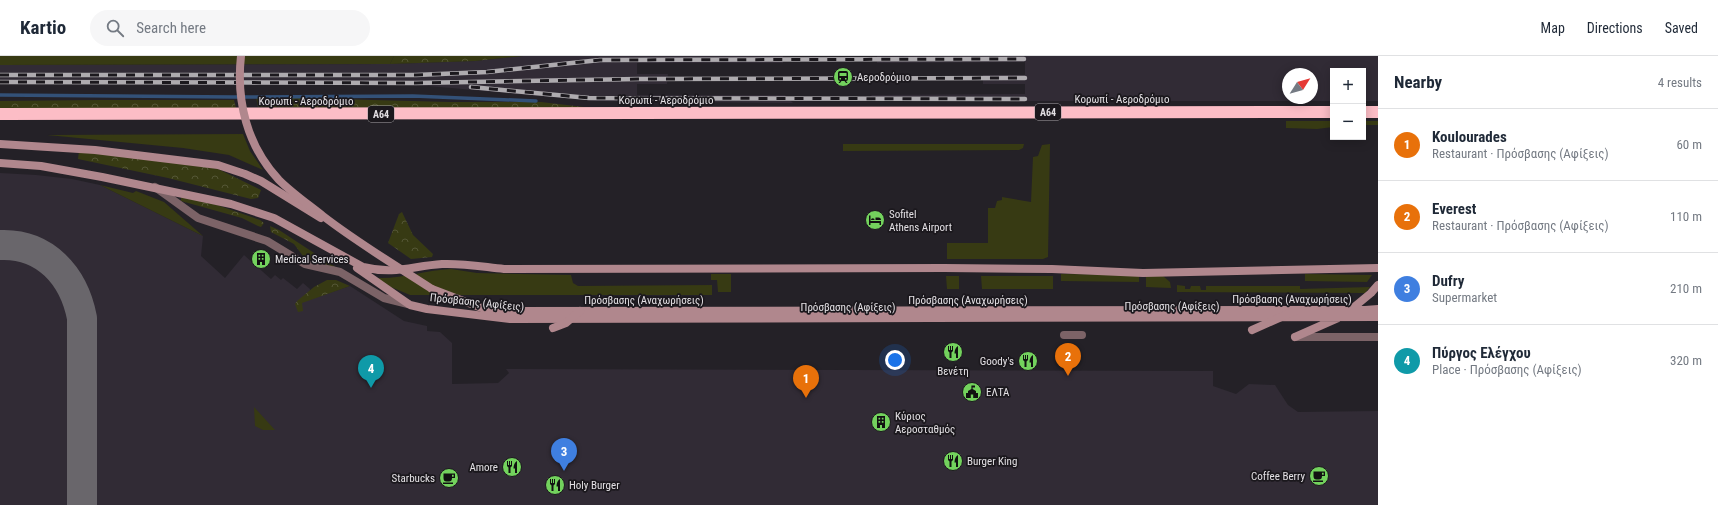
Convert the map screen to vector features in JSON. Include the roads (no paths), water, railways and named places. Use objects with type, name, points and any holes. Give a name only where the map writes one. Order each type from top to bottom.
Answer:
[{"type":"highway","name":"Κορωπί - Αεροδρόμιο","points":[[0,114],[1330,112]]},
{"type":"highway","points":[[1366,112],[1378,112]]},
{"type":"street","points":[[241,56],[240,91],[242,111],[256,148],[279,180],[352,238]]},
{"type":"street","points":[[0,144],[95,150],[195,161],[229,168],[275,189],[352,238]]},
{"type":"street","points":[[0,163],[41,166],[154,187],[231,204],[274,218],[363,267],[379,271],[394,271],[445,264],[504,269],[944,268],[1142,272],[1378,268]]},
{"type":"street","points":[[154,187],[198,218],[254,236],[277,246],[305,264],[340,272],[384,298],[410,305]]},
{"type":"street","name":"Πρόσβασης (Αναχωρήσεις)","points":[[352,238],[432,289],[487,310],[1378,309]]},
{"type":"street","name":"Πρόσβασης (Αφίξεις)","points":[[335,252],[410,305],[426,309],[510,319],[1378,317]]},
{"type":"street","points":[[1378,285],[1361,302],[1341,317],[1295,338],[1378,337]]},
{"type":"street","points":[[1252,330],[1297,310]]},
{"type":"street","points":[[553,328],[566,323],[580,311]]},
{"type":"street","points":[[1064,335],[1082,335]]},
{"type":"waterway","points":[[0,95],[234,97],[413,96],[536,101]]},
{"type":"railway","points":[[0,75],[416,75],[487,72],[600,60],[1024,59]]},
{"type":"railway","points":[[0,82],[416,83],[638,79],[1025,78]]},
{"type":"railway","points":[[471,87],[589,98],[1025,99]]},
{"type":"place","name":"Αεροδρόμιο","points":[[843,77]]},
{"type":"place","name":"Sofitel Athens Airport","points":[[875,220]]},
{"type":"place","name":"Medical Services","points":[[261,259]]},
{"type":"place","name":"Βενέτη","points":[[953,352]]},
{"type":"place","name":"Goody's","points":[[1028,361]]},
{"type":"place","name":"Everest","points":[[1068,376]]},
{"type":"place","name":"Πύργος Ελέγχου","points":[[371,388]]},
{"type":"place","name":"ΕΛΤΑ","points":[[972,392]]},
{"type":"place","name":"Koulourades","points":[[806,398]]},
{"type":"place","name":"Κύριος Αεροσταθμός","points":[[881,422]]},
{"type":"place","name":"Burger King","points":[[953,461]]},
{"type":"place","name":"Amore","points":[[512,467]]},
{"type":"place","name":"Dufry","points":[[564,471]]},
{"type":"place","name":"Coffee Berry","points":[[1319,476]]},
{"type":"place","name":"Starbucks","points":[[449,478]]},
{"type":"place","name":"Holy Burger","points":[[555,485]]}]
